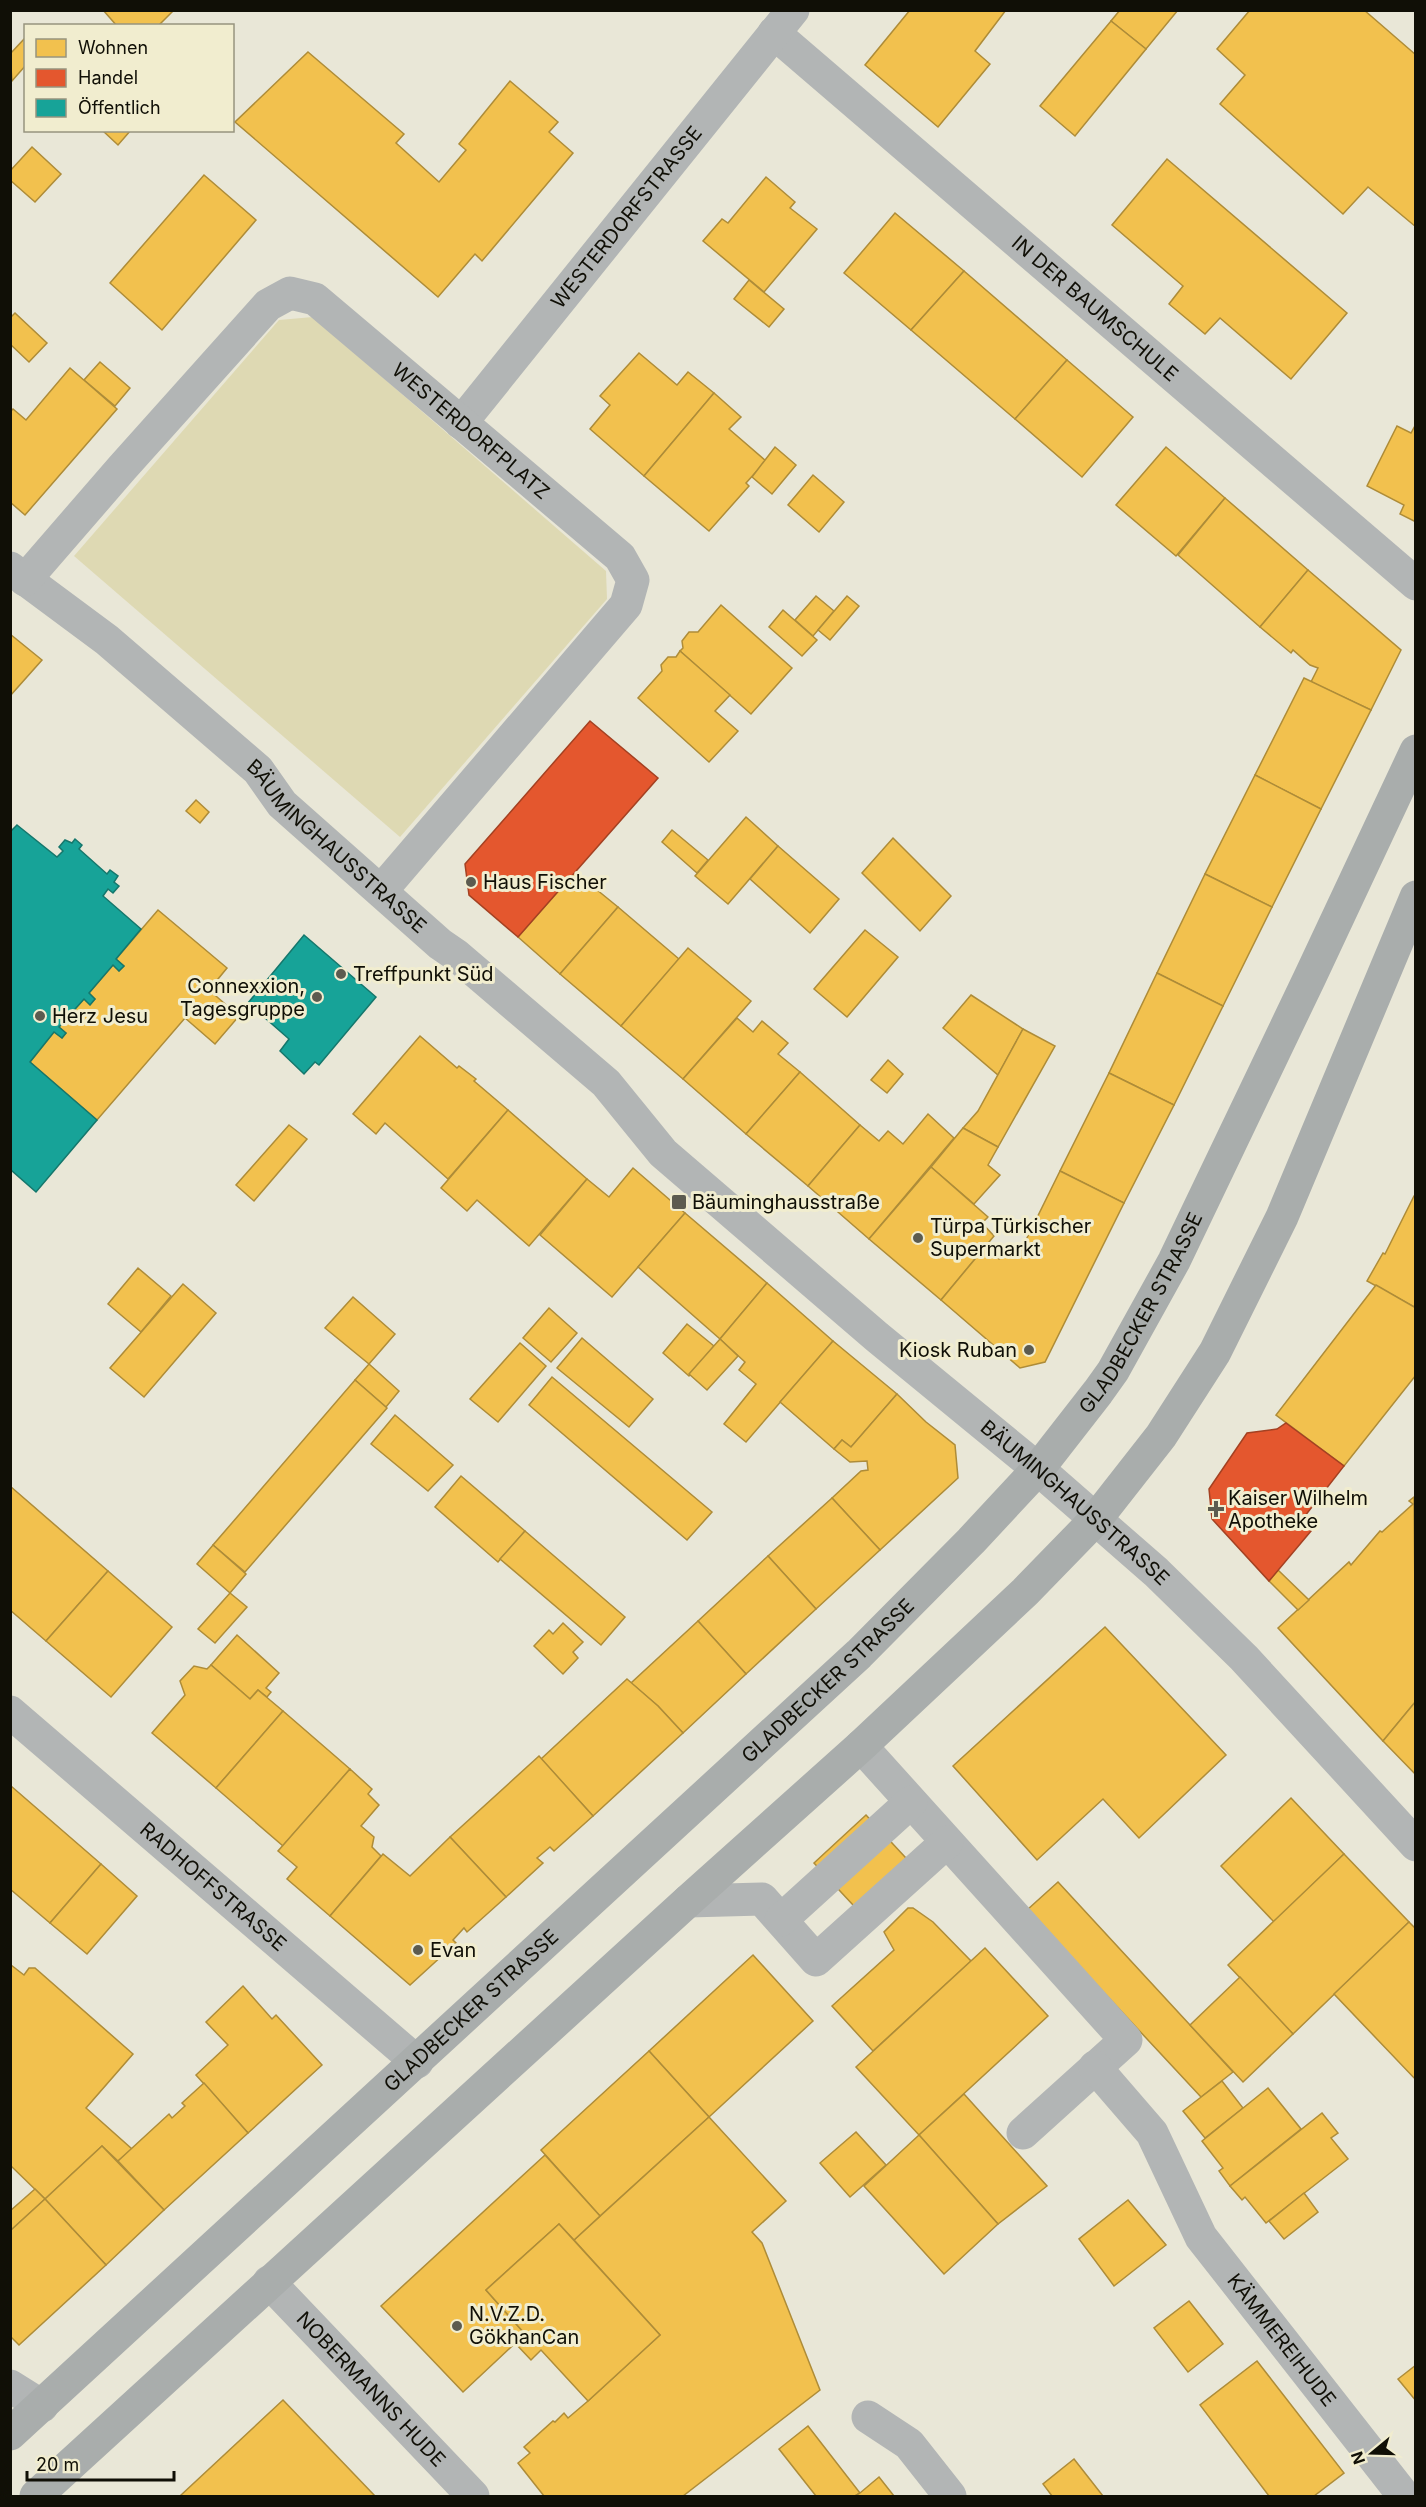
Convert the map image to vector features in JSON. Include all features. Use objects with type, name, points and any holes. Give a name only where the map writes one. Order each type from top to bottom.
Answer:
[{"type":"main road","name":"GLADBECKER STRASSE","points":[[10,2434],[859,1654],[1038,1469],[1103,1385],[1174,1261],[1416,751]]},
{"type":"main road","points":[[36,2496],[861,1746],[1025,1592],[1096,1519],[1161,1436],[1215,1352],[1282,1217],[1416,897]]},
{"type":"street","name":"WESTERDORFSTRASSE","points":[[461,423],[783,22]]},
{"type":"street","name":"IN DER BAUMSCHULE","points":[[783,22],[1416,584]]},
{"type":"street","name":"WESTERDORFPLATZ","points":[[18,574],[122,468],[268,305],[290,293],[315,299],[620,557],[633,580],[626,605],[381,891]]},
{"type":"street","name":"BÄUMINGHAUSSTRASSE","points":[[18,574],[107,640],[258,770],[282,804],[440,944],[456,955],[606,1083],[663,1153],[877,1337],[1038,1469],[1156,1572],[1244,1658],[1416,1845]]},
{"type":"street","name":"RADHOFFSTRASSE","points":[[10,1712],[417,2062]]},
{"type":"street","points":[[861,1746],[1126,2040],[1023,2133]]},
{"type":"street","points":[[781,1920],[911,1802]]},
{"type":"street","points":[[688,1901],[762,1899],[816,1960],[947,1842]]},
{"type":"street","name":"KÄMMEREIHUDE","points":[[1095,2067],[1152,2133],[1201,2237],[1404,2496]]},
{"type":"street","name":"NOBERMANNS HUDE","points":[[269,2282],[474,2496]]},
{"type":"street","points":[[10,2386],[42,2406]]},
{"type":"street","points":[[868,2417],[909,2444],[950,2496]]},
{"type":"shaded area","points":[[313,317],[606,571],[607,599],[400,837],[74,556],[279,320]]},
{"type":"building: Wohnen","points":[[103,10],[174,10],[160,24],[115,24]]},
{"type":"building: Wohnen","points":[[910,10],[1006,10],[975,51],[990,64],[938,127],[865,65]]},
{"type":"building: Wohnen","points":[[1120,10],[1178,10],[1146,49],[1111,21]]},
{"type":"building: Wohnen","points":[[1250,10],[1364,10],[1416,55],[1416,227],[1368,187],[1343,214],[1220,104],[1245,75],[1217,49]]},
{"type":"building: Wohnen","points":[[1111,21],[1146,49],[1075,136],[1040,106]]},
{"type":"building: Wohnen","points":[[24,39],[24,67],[12,81],[10,54]]},
{"type":"building: Wohnen","points":[[308,52],[404,134],[396,143],[439,182],[466,150],[459,144],[510,81],[558,122],[549,132],[573,153],[482,261],[475,254],[438,297],[235,122]]},
{"type":"building: Wohnen","points":[[104,132],[129,132],[118,145]]},
{"type":"building: Wohnen","points":[[32,147],[61,174],[35,202],[10,180],[10,171]]},
{"type":"building: Wohnen","points":[[1167,159],[1347,313],[1291,379],[1220,318],[1205,334],[1169,304],[1183,286],[1112,225]]},
{"type":"building: Wohnen","points":[[204,175],[256,220],[162,330],[110,283]]},
{"type":"building: Wohnen","points":[[766,177],[795,202],[790,208],[817,229],[764,292],[703,241],[722,219],[728,223]]},
{"type":"building: Wohnen","points":[[895,213],[964,271],[911,330],[844,273]]},
{"type":"building: Wohnen","points":[[964,271],[1067,360],[1015,419],[911,330]]},
{"type":"building: Wohnen","points":[[749,280],[784,309],[769,327],[734,299]]},
{"type":"building: Wohnen","points":[[15,313],[47,343],[29,362],[10,344],[10,318]]},
{"type":"building: Wohnen","points":[[639,353],[677,385],[688,372],[714,393],[644,476],[590,429],[610,405],[600,396]]},
{"type":"building: Wohnen","points":[[1067,360],[1133,417],[1082,477],[1015,419]]},
{"type":"building: Wohnen","points":[[100,362],[130,388],[115,406],[84,380]]},
{"type":"building: Wohnen","points":[[70,368],[117,409],[25,515],[10,502],[10,412],[13,409],[26,420]]},
{"type":"building: Wohnen","points":[[714,393],[741,417],[729,429],[766,461],[746,483],[749,486],[709,531],[644,476]]},
{"type":"building: Wohnen","points":[[1416,424],[1416,522],[1400,514],[1404,505],[1367,486],[1397,426],[1411,433]]},
{"type":"building: Wohnen","points":[[775,447],[796,465],[772,494],[752,477]]},
{"type":"building: Wohnen","points":[[1166,447],[1225,498],[1176,556],[1116,505]]},
{"type":"building: Wohnen","points":[[813,475],[844,502],[819,532],[788,505]]},
{"type":"building: Wohnen","points":[[1225,498],[1308,570],[1260,627],[1178,555]]},
{"type":"building: Wohnen","points":[[1308,570],[1401,650],[1371,710],[1311,682],[1318,668],[1310,665],[1293,650],[1291,653],[1260,627]]},
{"type":"building: Wohnen","points":[[816,596],[834,611],[813,636],[795,620]]},
{"type":"building: Wohnen","points":[[847,596],[859,606],[830,640],[818,630]]},
{"type":"building: Wohnen","points":[[721,605],[792,668],[751,714],[680,651],[683,648],[682,641],[689,632],[698,632]]},
{"type":"building: Wohnen","points":[[783,610],[817,640],[802,656],[769,627]]},
{"type":"building: Wohnen","points":[[10,634],[42,660],[10,696]]},
{"type":"building: Wohnen","points":[[680,651],[730,695],[715,711],[738,731],[709,762],[638,698],[662,671],[661,665],[668,657],[676,657]]},
{"type":"building: Wohnen","points":[[1304,678],[1371,710],[1321,809],[1255,775]]},
{"type":"building: Wohnen","points":[[1255,775],[1321,809],[1272,907],[1205,874]]},
{"type":"building: Wohnen","points":[[196,800],[209,812],[200,823],[186,811]]},
{"type":"building: Wohnen","points":[[746,817],[778,846],[728,904],[695,876]]},
{"type":"building: Wohnen","points":[[672,830],[708,860],[697,873],[662,842]]},
{"type":"building: Wohnen","points":[[893,838],[951,896],[920,931],[862,873]]},
{"type":"building: Wohnen","points":[[778,846],[839,899],[810,933],[750,879]]},
{"type":"building: Wohnen","points":[[575,872],[618,907],[560,974],[518,937]]},
{"type":"building: Wohnen","points":[[1205,874],[1272,907],[1223,1006],[1157,973]]},
{"type":"building: Wohnen","points":[[618,907],[679,959],[621,1026],[560,974]]},
{"type":"building: Wohnen","points":[[158,910],[227,968],[209,990],[239,1016],[215,1044],[185,1018],[97,1120],[30,1062],[54,1032],[62,1038],[66,1033],[59,1027],[84,999],[90,1005],[95,999],[89,993],[113,965],[119,971],[124,966],[116,959]]},
{"type":"building: Wohnen","points":[[865,930],[898,957],[847,1017],[814,989]]},
{"type":"building: Wohnen","points":[[688,948],[751,1001],[683,1079],[621,1026]]},
{"type":"building: Wohnen","points":[[1157,973],[1223,1006],[1174,1105],[1109,1073]]},
{"type":"building: Wohnen","points":[[971,995],[1023,1029],[998,1075],[943,1028]]},
{"type":"building: Wohnen","points":[[737,1018],[753,1032],[762,1021],[788,1043],[778,1054],[800,1072],[746,1134],[683,1079]]},
{"type":"building: Wohnen","points":[[1023,1029],[1055,1046],[998,1147],[963,1128],[978,1111]]},
{"type":"building: Wohnen","points":[[420,1036],[457,1068],[459,1066],[476,1079],[474,1081],[508,1110],[448,1179],[385,1123],[376,1134],[353,1114]]},
{"type":"building: Wohnen","points":[[888,1060],[903,1074],[887,1093],[871,1080]]},
{"type":"building: Wohnen","points":[[800,1072],[860,1125],[808,1186],[746,1134]]},
{"type":"building: Wohnen","points":[[1109,1073],[1174,1105],[1124,1203],[1060,1171]]},
{"type":"building: Wohnen","points":[[508,1110],[587,1179],[529,1246],[477,1200],[467,1211],[441,1188]]},
{"type":"building: Wohnen","points":[[928,1114],[954,1138],[869,1239],[808,1186],[860,1125],[879,1141],[888,1131],[903,1144]]},
{"type":"building: Wohnen","points":[[289,1125],[307,1139],[254,1201],[236,1185]]},
{"type":"building: Wohnen","points":[[963,1128],[998,1147],[988,1165],[1000,1175],[974,1204],[931,1167]]},
{"type":"building: Wohnen","points":[[931,1167],[988,1217],[982,1223],[994,1236],[941,1300],[869,1239]]},
{"type":"building: Wohnen","points":[[633,1168],[685,1213],[612,1297],[540,1235],[587,1179],[609,1197]]},
{"type":"building: Wohnen","points":[[1060,1171],[1124,1203],[1045,1362],[1020,1368],[941,1300],[985,1247],[999,1259],[1011,1251],[1021,1250]]},
{"type":"building: Wohnen","points":[[1416,1196],[1416,1308],[1367,1281],[1383,1253],[1385,1254]]},
{"type":"building: Wohnen","points":[[685,1213],[767,1283],[720,1339],[638,1267]]},
{"type":"building: Wohnen","points":[[138,1268],[171,1296],[141,1332],[108,1304]]},
{"type":"building: Wohnen","points":[[767,1283],[833,1341],[746,1442],[724,1424],[756,1384],[739,1370],[745,1362],[720,1339]]},
{"type":"building: Wohnen","points":[[183,1284],[216,1313],[144,1397],[110,1368]]},
{"type":"building: Wohnen","points":[[1376,1285],[1416,1308],[1416,1375],[1344,1466],[1276,1415]]},
{"type":"building: Wohnen","points":[[353,1297],[395,1334],[369,1364],[325,1328]]},
{"type":"building: Wohnen","points":[[549,1308],[577,1333],[551,1362],[523,1338]]},
{"type":"building: Wohnen","points":[[687,1324],[714,1346],[689,1376],[663,1353]]},
{"type":"building: Wohnen","points":[[582,1338],[653,1399],[629,1427],[557,1368]]},
{"type":"building: Wohnen","points":[[720,1339],[738,1356],[707,1390],[689,1374]]},
{"type":"building: Wohnen","points":[[833,1341],[897,1394],[851,1447],[842,1440],[834,1449],[780,1402]]},
{"type":"building: Wohnen","points":[[520,1343],[546,1366],[498,1422],[470,1399]]},
{"type":"building: Wohnen","points":[[369,1364],[399,1391],[386,1407],[355,1380]]},
{"type":"building: Wohnen","points":[[552,1377],[712,1512],[687,1540],[529,1405]]},
{"type":"building: Wohnen","points":[[355,1380],[387,1408],[245,1572],[213,1545]]},
{"type":"building: Wohnen","points":[[897,1394],[926,1422],[955,1445],[958,1478],[880,1550],[832,1498],[861,1471],[868,1470],[867,1461],[850,1462],[834,1449],[842,1440],[851,1447]]},
{"type":"building: Wohnen","points":[[395,1415],[453,1465],[428,1491],[371,1444]]},
{"type":"building: Wohnen","points":[[461,1476],[525,1531],[498,1562],[435,1507]]},
{"type":"building: Wohnen","points":[[10,1486],[108,1571],[46,1641],[10,1610]]},
{"type":"building: Wohnen","points":[[1414,1497],[1416,1701],[1383,1741],[1278,1628],[1349,1562],[1351,1565],[1380,1531],[1382,1532],[1413,1504],[1409,1501]]},
{"type":"building: Wohnen","points":[[832,1498],[880,1550],[816,1609],[768,1556]]},
{"type":"building: Wohnen","points":[[525,1531],[625,1617],[601,1645],[500,1559]]},
{"type":"building: Wohnen","points":[[213,1545],[246,1574],[230,1593],[197,1564]]},
{"type":"building: Wohnen","points":[[768,1556],[816,1609],[746,1674],[698,1621]]},
{"type":"building: Wohnen","points":[[1278,1570],[1309,1600],[1298,1610],[1269,1581]]},
{"type":"building: Wohnen","points":[[108,1571],[172,1627],[111,1697],[46,1641]]},
{"type":"building: Wohnen","points":[[230,1593],[247,1607],[215,1643],[198,1629]]},
{"type":"building: Wohnen","points":[[698,1621],[746,1674],[683,1733],[658,1706],[631,1683]]},
{"type":"building: Wohnen","points":[[563,1623],[583,1642],[573,1652],[578,1658],[563,1674],[534,1646],[549,1630],[553,1634]]},
{"type":"building: Wohnen","points":[[1105,1627],[1226,1755],[1139,1838],[1103,1799],[1037,1860],[953,1766]]},
{"type":"building: Wohnen","points":[[237,1635],[279,1673],[266,1688],[271,1692],[267,1697],[258,1690],[250,1699],[211,1665]]},
{"type":"building: Wohnen","points":[[211,1665],[250,1699],[258,1690],[283,1711],[216,1788],[152,1733],[185,1695],[180,1681],[194,1666],[207,1669]]},
{"type":"building: Wohnen","points":[[627,1679],[658,1706],[683,1733],[593,1816],[541,1759]]},
{"type":"building: Wohnen","points":[[1416,1701],[1416,1775],[1383,1741]]},
{"type":"building: Wohnen","points":[[283,1711],[350,1769],[283,1846],[216,1788]]},
{"type":"building: Wohnen","points":[[539,1756],[593,1816],[554,1851],[550,1847],[537,1858],[543,1863],[506,1897],[450,1837]]},
{"type":"building: Wohnen","points":[[350,1769],[372,1789],[368,1794],[379,1805],[361,1826],[374,1837],[372,1847],[381,1856],[330,1916],[287,1879],[297,1867],[278,1851]]},
{"type":"building: Wohnen","points":[[11,1786],[101,1864],[50,1923],[10,1889]]},
{"type":"building: Wohnen","points":[[1291,1798],[1344,1854],[1274,1922],[1221,1866]]},
{"type":"building: Wohnen","points":[[866,1815],[918,1871],[866,1919],[814,1863]]},
{"type":"building: Wohnen","points":[[450,1837],[506,1897],[467,1932],[464,1928],[453,1940],[456,1943],[410,1985],[330,1916],[383,1854],[410,1876]]},
{"type":"building: Wohnen","points":[[1344,1854],[1409,1922],[1293,2034],[1228,1965]]},
{"type":"building: Wohnen","points":[[101,1864],[137,1896],[87,1954],[50,1923]]},
{"type":"building: Wohnen","points":[[1058,1882],[1233,2072],[1201,2097],[1027,1910]]},
{"type":"building: Wohnen","points":[[908,1908],[913,1908],[933,1922],[971,1961],[873,2051],[832,2006],[894,1950],[884,1932]]},
{"type":"building: Wohnen","points":[[1409,1922],[1416,1929],[1416,2080],[1334,1994]]},
{"type":"building: Wohnen","points":[[985,1948],[1048,2016],[919,2135],[856,2067]]},
{"type":"building: Wohnen","points":[[753,1955],[813,2021],[709,2117],[649,2051]]},
{"type":"building: Wohnen","points":[[11,1965],[24,1975],[29,1968],[35,1968],[133,2054],[86,2108],[132,2149],[118,2161],[102,2146],[45,2199],[10,2165]]},
{"type":"building: Wohnen","points":[[1240,1977],[1293,2034],[1243,2082],[1190,2025]]},
{"type":"building: Wohnen","points":[[243,1986],[272,2019],[276,2015],[322,2065],[248,2133],[196,2075],[228,2045],[206,2022]]},
{"type":"building: Wohnen","points":[[649,2051],[709,2117],[600,2216],[541,2150]]},
{"type":"building: Wohnen","points":[[1222,2081],[1243,2108],[1205,2138],[1183,2111]]},
{"type":"building: Wohnen","points":[[204,2083],[248,2133],[164,2210],[118,2161],[169,2114],[172,2118],[185,2106],[182,2103]]},
{"type":"building: Wohnen","points":[[1268,2088],[1301,2129],[1230,2186],[1219,2171],[1223,2168],[1202,2141]]},
{"type":"building: Wohnen","points":[[964,2094],[1047,2186],[998,2224],[919,2135]]},
{"type":"building: Wohnen","points":[[1322,2113],[1338,2133],[1331,2138],[1348,2159],[1266,2223],[1245,2197],[1242,2200],[1230,2186]]},
{"type":"building: Wohnen","points":[[709,2117],[786,2201],[752,2232],[762,2243],[820,2390],[683,2496],[544,2496],[518,2463],[530,2453],[524,2447],[564,2413],[568,2418],[660,2335],[574,2240]]},
{"type":"building: Wohnen","points":[[856,2132],[886,2165],[850,2197],[820,2163]]},
{"type":"building: Wohnen","points":[[919,2135],[998,2224],[944,2274],[864,2186]]},
{"type":"building: Wohnen","points":[[102,2146],[164,2210],[106,2265],[45,2199]]},
{"type":"building: Wohnen","points":[[545,2155],[600,2216],[574,2240],[559,2224],[486,2290],[525,2334],[463,2392],[381,2306]]},
{"type":"building: Wohnen","points":[[35,2189],[45,2199],[10,2231],[10,2211]]},
{"type":"building: Wohnen","points":[[1304,2193],[1318,2212],[1284,2239],[1269,2221]]},
{"type":"building: Wohnen","points":[[45,2199],[106,2265],[19,2345],[10,2336],[10,2231]]},
{"type":"building: Wohnen","points":[[1128,2200],[1166,2245],[1114,2286],[1079,2239]]},
{"type":"building: Wohnen","points":[[559,2224],[660,2335],[588,2401],[541,2350],[531,2360],[515,2343],[525,2334],[486,2290]]},
{"type":"building: Wohnen","points":[[1189,2301],[1223,2344],[1188,2372],[1154,2328]]},
{"type":"building: Wohnen","points":[[1257,2361],[1344,2473],[1314,2496],[1269,2496],[1200,2405]]},
{"type":"building: Wohnen","points":[[1416,2365],[1416,2401],[1398,2379]]},
{"type":"building: Wohnen","points":[[283,2400],[375,2496],[180,2496]]},
{"type":"building: Wohnen","points":[[808,2426],[860,2493],[855,2496],[816,2496],[779,2449]]},
{"type":"building: Wohnen","points":[[1074,2459],[1103,2496],[1052,2496],[1043,2484]]},
{"type":"building: Wohnen","points":[[879,2477],[894,2496],[855,2496],[860,2493]]},
{"type":"building: Handel","points":[[590,721],[658,778],[518,937],[469,895],[465,864]]},
{"type":"building: Handel","points":[[1286,1423],[1344,1466],[1301,1521],[1311,1531],[1269,1581],[1212,1519],[1209,1489],[1247,1433],[1277,1429]]},
{"type":"building: Öffentlich","name":"Herz Jesu","points":[[17,825],[57,857],[63,851],[59,847],[65,840],[72,843],[75,839],[82,845],[79,849],[107,874],[110,870],[118,876],[114,882],[119,886],[113,893],[108,889],[103,896],[141,929],[116,959],[124,966],[119,971],[113,965],[89,993],[95,999],[90,1005],[84,999],[59,1027],[66,1033],[62,1038],[54,1032],[30,1062],[97,1120],[36,1192],[12,1171],[10,1172],[10,832]]},
{"type":"building: Öffentlich","points":[[304,935],[376,997],[319,1065],[315,1062],[304,1074],[280,1051],[289,1039],[248,1003]]},
{"type":"place","name":"Haus Fischer","points":[[471,882]]},
{"type":"place","name":"Treffpunkt Süd","points":[[341,974]]},
{"type":"place","name":"Connexxion, Tagesgruppe","points":[[317,997]]},
{"type":"place","name":"Herz Jesu","points":[[40,1016]]},
{"type":"place","name":"Bäuminghausstraße","points":[[679,1202]]},
{"type":"place","name":"Türpa Türkischer Supermarkt","points":[[918,1238]]},
{"type":"place","name":"Kiosk Ruban","points":[[1029,1350]]},
{"type":"place","name":"Kaiser Wilhelm Apotheke","points":[[1216,1509]]},
{"type":"place","name":"Evan","points":[[418,1950]]},
{"type":"place","name":"N.V.Z.D. GökhanCan","points":[[457,2326]]}]
